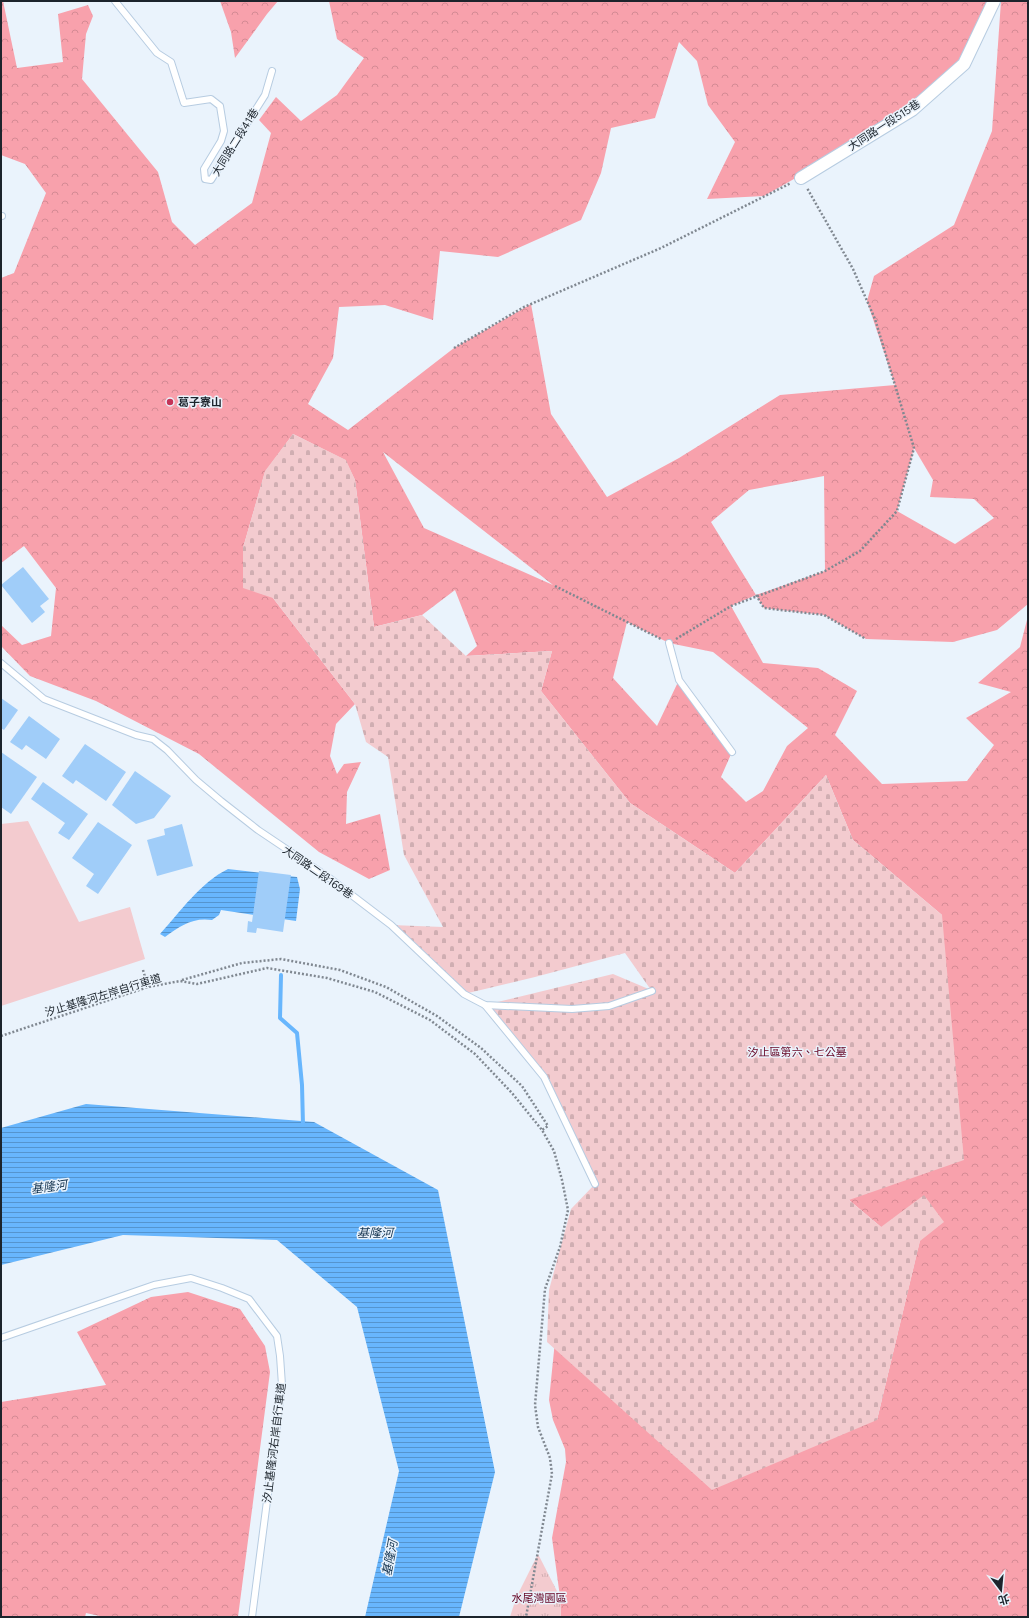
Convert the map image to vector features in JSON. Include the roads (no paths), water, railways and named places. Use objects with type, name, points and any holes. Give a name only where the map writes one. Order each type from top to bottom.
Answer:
[{"type":"street","name":"大同路一段515巷","points":[[801,178],[912,110],[964,64],[994,1]]},
{"type":"lane","name":"大同路二段41巷","points":[[115,1],[157,53],[171,62],[184,103],[211,99],[220,106],[224,131],[221,141],[204,169],[205,179],[211,180],[265,95],[272,71]]},
{"type":"lane","points":[[669,643],[679,680],[732,752]]},
{"type":"lane","name":"大同路二段169巷","points":[[1,663],[44,699],[136,735],[153,739],[167,750],[196,780],[221,802],[258,830],[328,877],[391,925],[464,994],[485,1005],[572,1009],[609,1006],[652,991]]},
{"type":"lane","points":[[485,1005],[544,1077],[595,1184]]},
{"type":"lane","name":"汐止基隆河右岸自行車道","points":[[1,1338],[154,1285],[191,1278],[249,1299],[277,1336],[282,1385],[252,1617]]},
{"type":"water","points":[[228,869],[297,877],[300,889],[296,921],[221,910],[219,915],[212,920],[205,919],[187,923],[165,937],[160,934],[200,889]]},
{"type":"water","name":"基隆河","points":[[86,1104],[314,1122],[438,1190],[495,1472],[459,1617],[365,1617],[399,1471],[357,1307],[277,1240],[123,1235],[1,1265],[1,1128]]},
{"type":"waterway","points":[[281,975],[280,1018],[297,1033],[302,1085],[303,1125]]},
{"type":"place","name":"葛子寮山","points":[[170,402]]},
{"type":"park label","name":"汐止區第六、七公墓","points":[[797,1052]]},
{"type":"park label","name":"水尾灣園區","points":[[539,1598]]}]
